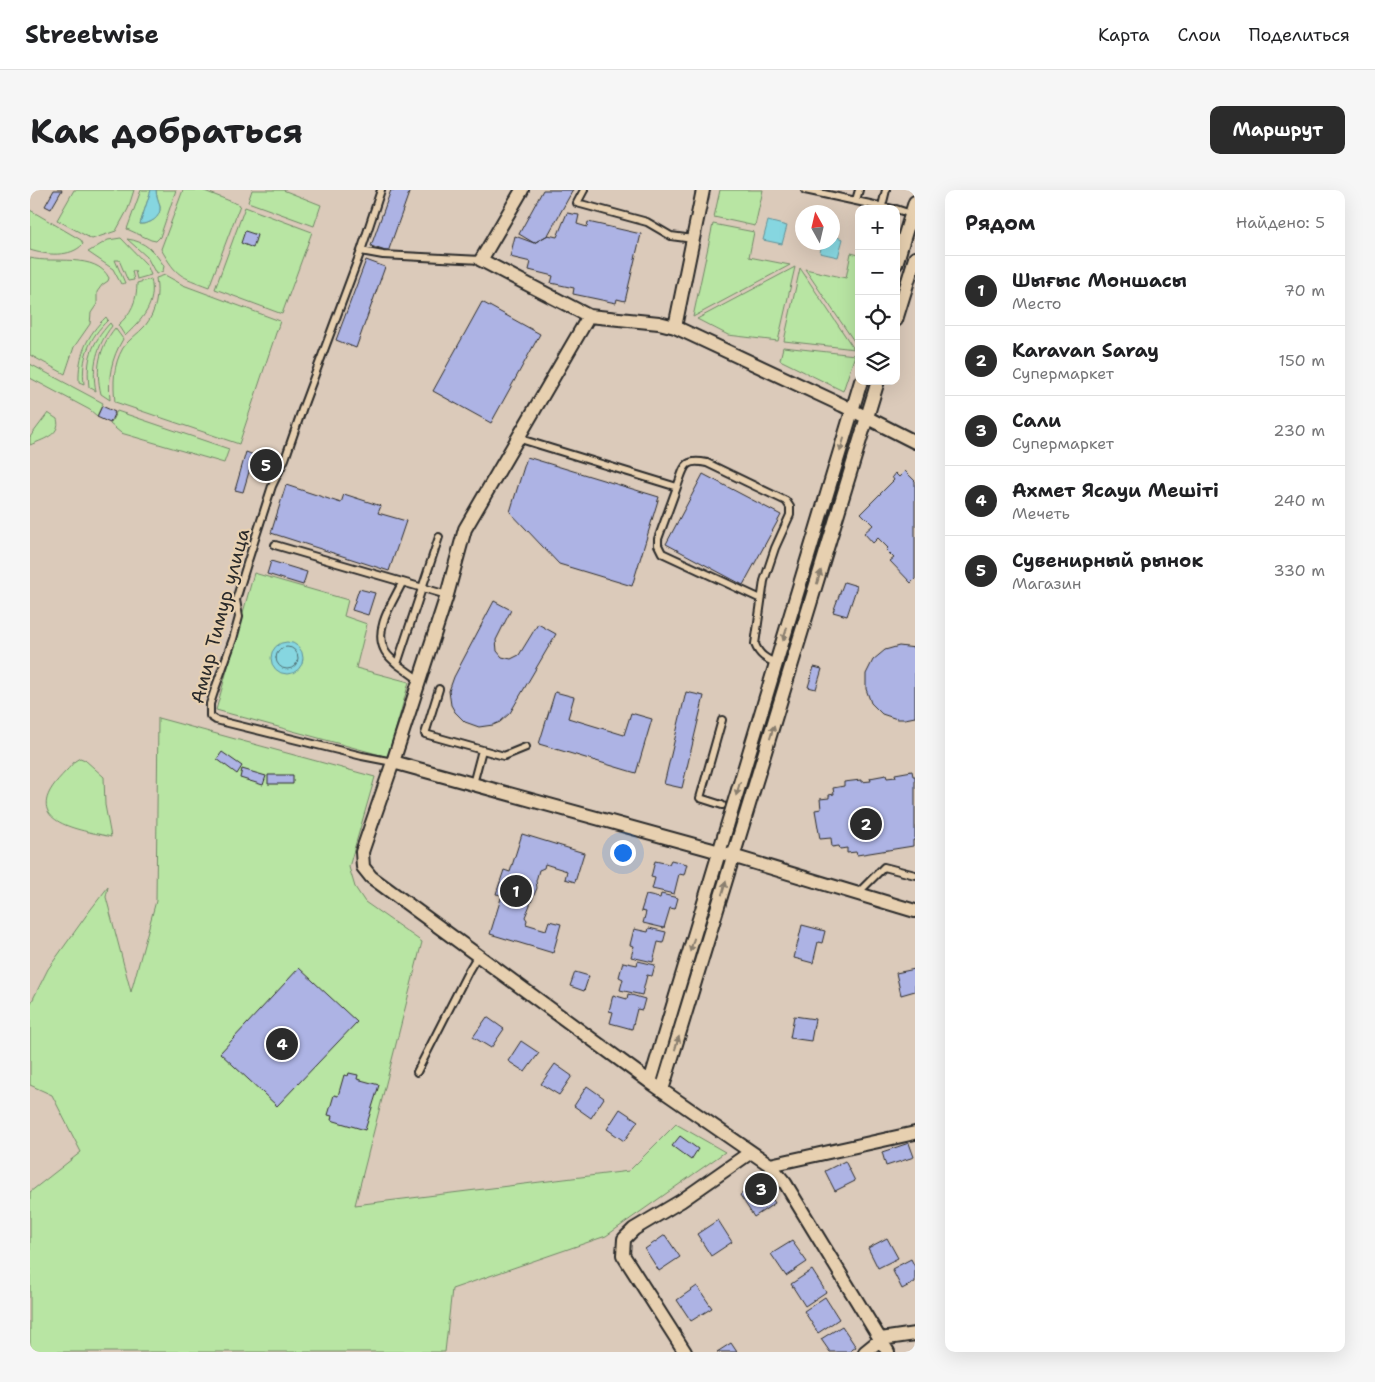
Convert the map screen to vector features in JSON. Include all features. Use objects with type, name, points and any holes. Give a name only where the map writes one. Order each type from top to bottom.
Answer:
[{"type":"street","points":[[522,190],[481,260],[589,316],[659,323],[675,327],[852,410],[915,442]]},
{"type":"street","points":[[675,327],[703,190]]},
{"type":"street","points":[[900,252],[914,210]]},
{"type":"street","points":[[900,307],[915,259]]},
{"type":"street","points":[[589,316],[464,529],[446,595],[393,762],[362,852],[364,867],[371,877],[650,1082],[770,1165],[785,1183],[888,1352]]},
{"type":"street","points":[[650,1082],[860,385]]},
{"type":"street","points":[[662,1090],[877,385]]},
{"type":"street","points":[[393,762],[720,852],[915,911]]},
{"type":"street","points":[[770,1165],[915,1133]]},
{"type":"street","points":[[685,1352],[624,1255],[624,1238],[634,1229],[681,1201],[751,1152]]},
{"type":"street","points":[[865,1352],[881,1339],[915,1334]]},
{"type":"lane","points":[[381,190],[361,251],[383,255],[481,260]]},
{"type":"lane","points":[[584,190],[577,203],[647,222],[671,236],[693,239]]},
{"type":"lane","points":[[805,190],[878,205]]},
{"type":"lane","points":[[856,200],[859,190]]},
{"type":"lane","points":[[882,205],[886,190]]},
{"type":"lane","points":[[900,209],[914,210]]},
{"type":"lane","name":"Амир Тимур улица","points":[[361,251],[285,459],[272,486],[236,600],[239,617],[210,704],[210,716],[216,720],[267,733],[393,762]]},
{"type":"lane","points":[[517,438],[677,486]]},
{"type":"lane","points":[[761,600],[662,553],[658,545],[658,539],[685,466],[689,462],[695,460],[706,463],[786,501],[790,507],[790,515],[772,556],[764,581],[755,644],[766,659],[776,663]]},
{"type":"lane","points":[[397,664],[439,537]]},
{"type":"lane","points":[[275,545],[446,595]]},
{"type":"lane","points":[[402,583],[384,622],[380,636],[384,650],[397,664],[418,679]]},
{"type":"lane","points":[[439,689],[425,734],[504,756],[526,747]]},
{"type":"lane","points":[[722,720],[700,798],[722,805]]},
{"type":"lane","points":[[473,784],[482,750]]},
{"type":"lane","points":[[858,893],[884,867],[915,874]]},
{"type":"lane","points":[[417,1072],[478,955]]},
{"type":"green space","points":[[74,190],[134,190],[128,209],[116,231],[92,239],[57,220]]},
{"type":"green space","points":[[141,190],[151,190],[140,224],[151,222],[159,214],[160,207],[156,190],[176,190],[160,237],[156,241],[127,229]]},
{"type":"green space","points":[[183,190],[202,190],[240,205],[209,287],[185,278],[171,265],[161,249]]},
{"type":"green space","points":[[252,190],[283,190],[321,205],[314,226],[248,202]]},
{"type":"green space","points":[[720,190],[763,190],[755,226],[714,217]]},
{"type":"green space","points":[[245,207],[312,232],[282,314],[215,289]]},
{"type":"green space","points":[[30,210],[81,240],[83,244],[72,252],[58,254],[30,250]]},
{"type":"green space","points":[[713,224],[754,232],[749,257],[790,265],[693,317]]},
{"type":"green space","points":[[121,238],[147,265],[151,275],[137,279],[135,271],[132,271],[134,280],[128,281],[119,260],[115,260],[125,283],[121,284],[113,269],[88,252],[108,240]]},
{"type":"green space","points":[[127,239],[139,242],[149,248],[164,266],[163,271],[156,274],[147,257]]},
{"type":"green space","points":[[851,253],[855,254],[855,343],[805,269],[846,278]]},
{"type":"green space","points":[[30,258],[84,262],[103,270],[109,278],[97,292],[97,304],[91,313],[90,324],[74,347],[65,374],[30,355]]},
{"type":"green space","points":[[795,267],[778,341],[728,335],[697,319]]},
{"type":"green space","points":[[800,268],[854,349],[784,341]]},
{"type":"green space","points":[[165,275],[183,285],[280,321],[239,444],[115,402],[114,388],[117,361],[125,345],[149,321],[156,303],[156,278]]},
{"type":"green space","points":[[151,279],[152,296],[147,311],[125,336],[118,325],[132,307],[136,296],[137,283]]},
{"type":"green space","points":[[106,317],[108,320],[91,341],[85,357],[84,384],[79,382],[82,354],[89,338]]},
{"type":"green space","points":[[110,323],[112,326],[102,341],[96,357],[94,373],[96,391],[89,387],[89,360],[94,345]]},
{"type":"green space","points":[[115,328],[123,339],[111,368],[110,400],[101,394],[98,376],[102,351]]},
{"type":"green space","points":[[783,347],[855,355],[843,391],[780,360]]},
{"type":"green space","points":[[30,364],[103,403],[97,416],[90,410],[30,378]]},
{"type":"green space","points":[[117,411],[229,449],[224,463],[121,433],[110,424]]},
{"type":"green space","points":[[48,413],[57,419],[58,425],[54,433],[30,445],[30,437]]},
{"type":"green space","points":[[254,573],[348,600],[344,616],[367,624],[356,668],[409,682],[388,757],[216,710]]},
{"type":"green space","points":[[158,718],[375,777],[349,867],[355,887],[365,902],[422,942],[355,1205],[629,1171],[676,1124],[725,1152],[606,1236],[452,1289],[445,1352],[30,1352],[30,1192],[81,1152],[52,1095],[30,1085],[30,1005],[48,969],[108,887],[106,897],[131,992],[156,901]]},
{"type":"green space","points":[[80,758],[85,760],[104,777],[105,805],[111,837],[65,825],[48,812],[46,803],[50,791],[58,779]]},
{"type":"water","points":[[151,190],[156,190],[160,211],[154,220],[140,224]]},
{"type":"water","points":[[768,221],[787,226],[782,244],[763,240]]},
{"type":"water","points":[[840,238],[843,239],[840,250]]},
{"type":"water","points":[[821,250],[840,250],[838,257],[820,253]]},
{"type":"water","points":[[287,642],[299,646],[303,658],[299,670],[287,674],[275,670],[271,658],[275,646]]},
{"type":"building","points":[[54,190],[62,190],[51,209],[45,206]]},
{"type":"building","points":[[391,190],[410,190],[388,252],[371,246]]},
{"type":"building","points":[[543,190],[573,190],[548,235],[534,243],[519,234]]},
{"type":"building","points":[[567,213],[579,215],[577,224],[587,227],[588,222],[641,234],[625,301],[617,299],[616,303],[573,294],[574,288],[551,283],[553,276],[529,270],[531,262],[510,257],[515,236],[534,243],[548,235],[557,237]]},
{"type":"building","points":[[245,231],[257,235],[253,248],[241,243]]},
{"type":"building","points":[[366,260],[385,267],[356,348],[336,340]]},
{"type":"building","points":[[482,302],[540,334],[491,423],[433,391]]},
{"type":"building","points":[[102,406],[115,412],[110,423],[97,417]]},
{"type":"building","points":[[246,452],[254,455],[243,492],[235,490]]},
{"type":"building","points":[[527,457],[659,497],[632,586],[559,564],[510,512]]},
{"type":"building","points":[[905,471],[915,481],[915,579],[911,583],[890,561],[894,558],[886,550],[888,548],[878,538],[873,543],[864,533],[873,525],[861,513],[894,480],[892,477],[895,473],[899,477]]},
{"type":"building","points":[[703,474],[781,515],[743,585],[666,544]]},
{"type":"building","points":[[286,485],[341,503],[344,494],[381,506],[378,513],[406,521],[389,571],[271,533]]},
{"type":"building","points":[[271,561],[307,572],[303,585],[267,574]]},
{"type":"building","points":[[844,582],[857,586],[847,616],[833,612]]},
{"type":"building","points":[[359,589],[375,593],[368,615],[352,610]]},
{"type":"building","points":[[494,601],[511,610],[496,640],[497,651],[502,657],[511,659],[519,655],[538,624],[556,634],[510,713],[500,722],[479,727],[465,722],[455,712],[451,705],[449,691],[454,677]]},
{"type":"building","points":[[899,646],[915,648],[915,717],[905,719],[897,719],[882,714],[871,703],[866,689],[866,674],[873,660],[885,650]]},
{"type":"building","points":[[814,667],[822,669],[816,689],[808,687]]},
{"type":"building","points":[[555,692],[574,697],[568,718],[624,735],[631,713],[652,719],[636,773],[539,744]]},
{"type":"building","points":[[686,692],[704,696],[682,788],[664,784]]},
{"type":"building","points":[[222,752],[242,766],[237,774],[217,759]]},
{"type":"building","points":[[242,769],[266,776],[263,785],[240,778]]},
{"type":"building","points":[[912,771],[913,776],[915,776],[915,840],[913,840],[913,846],[857,855],[856,852],[847,853],[847,848],[832,847],[831,838],[820,839],[815,810],[821,809],[820,799],[829,798],[829,795],[834,794],[833,788],[844,786],[844,782],[871,781],[870,778],[886,775],[887,778],[896,777],[895,774]]},
{"type":"building","points":[[268,775],[293,775],[293,784],[268,784]]},
{"type":"building","points":[[522,834],[584,853],[575,882],[565,879],[567,871],[545,864],[544,868],[539,870],[536,881],[537,888],[525,917],[527,920],[526,924],[546,930],[549,921],[561,924],[553,953],[490,934],[502,895],[496,894],[504,870],[510,872]]},
{"type":"building","points":[[671,860],[687,864],[684,875],[679,874],[674,894],[652,889],[655,878],[651,877],[655,861],[669,864]]},
{"type":"building","points":[[661,894],[678,898],[675,909],[670,908],[664,928],[643,923],[646,912],[641,911],[646,895],[660,898]]},
{"type":"building","points":[[802,925],[825,931],[822,943],[818,942],[813,963],[794,958]]},
{"type":"building","points":[[649,928],[666,932],[663,943],[658,942],[653,962],[631,957],[634,946],[630,945],[634,929],[648,932]]},
{"type":"building","points":[[638,961],[655,965],[652,976],[647,975],[642,995],[620,990],[623,979],[619,977],[623,962],[637,965]]},
{"type":"building","points":[[299,968],[357,1022],[277,1106],[220,1053]]},
{"type":"building","points":[[915,969],[915,991],[901,995],[896,973]]},
{"type":"building","points":[[575,972],[589,976],[584,991],[570,986]]},
{"type":"building","points":[[628,994],[645,999],[642,1010],[637,1009],[632,1029],[610,1023],[613,1012],[609,1011],[613,995],[627,999]]},
{"type":"building","points":[[794,1016],[815,1019],[811,1041],[790,1038]]},
{"type":"building","points":[[487,1017],[504,1029],[491,1048],[473,1037]]},
{"type":"building","points":[[521,1041],[539,1053],[525,1072],[508,1061]]},
{"type":"building","points":[[555,1064],[572,1076],[559,1095],[541,1084]]},
{"type":"building","points":[[349,1073],[358,1075],[357,1079],[379,1085],[365,1130],[331,1120],[332,1116],[328,1115],[334,1095],[338,1096],[344,1075],[348,1076]]},
{"type":"building","points":[[587,1086],[604,1098],[591,1118],[574,1106]]},
{"type":"building","points":[[620,1109],[638,1121],[624,1141],[607,1129]]},
{"type":"building","points":[[680,1136],[698,1149],[691,1160],[672,1146]]},
{"type":"building","points":[[909,1143],[914,1157],[886,1166],[882,1152]]},
{"type":"building","points":[[845,1161],[855,1181],[835,1191],[825,1171]]},
{"type":"building","points":[[761,1181],[775,1203],[754,1217],[740,1195]]},
{"type":"building","points":[[718,1220],[732,1242],[711,1256],[697,1234]]},
{"type":"building","points":[[665,1235],[680,1257],[659,1271],[645,1249]]},
{"type":"building","points":[[887,1238],[898,1258],[878,1268],[868,1248]]},
{"type":"building","points":[[792,1241],[807,1262],[786,1276],[771,1254]]},
{"type":"building","points":[[911,1259],[915,1267],[915,1282],[902,1289],[892,1269]]},
{"type":"building","points":[[812,1270],[826,1292],[805,1306],[791,1284]]},
{"type":"building","points":[[697,1286],[712,1308],[691,1321],[677,1300]]},
{"type":"building","points":[[825,1297],[839,1319],[818,1333],[804,1311]]},
{"type":"building","points":[[842,1326],[856,1347],[849,1352],[830,1352],[821,1339]]},
{"type":"building","points":[[731,1343],[737,1352],[717,1352]]},
{"type":"place","name":"Сувенирный рынок","points":[[266,465]]},
{"type":"place","name":"Karavan Saray","points":[[866,824]]},
{"type":"place","name":"Шығыс Моншасы","points":[[516,891]]},
{"type":"place","name":"Ахмет Ясауи Мешіті","points":[[282,1044]]},
{"type":"place","name":"Сали","points":[[761,1189]]}]
